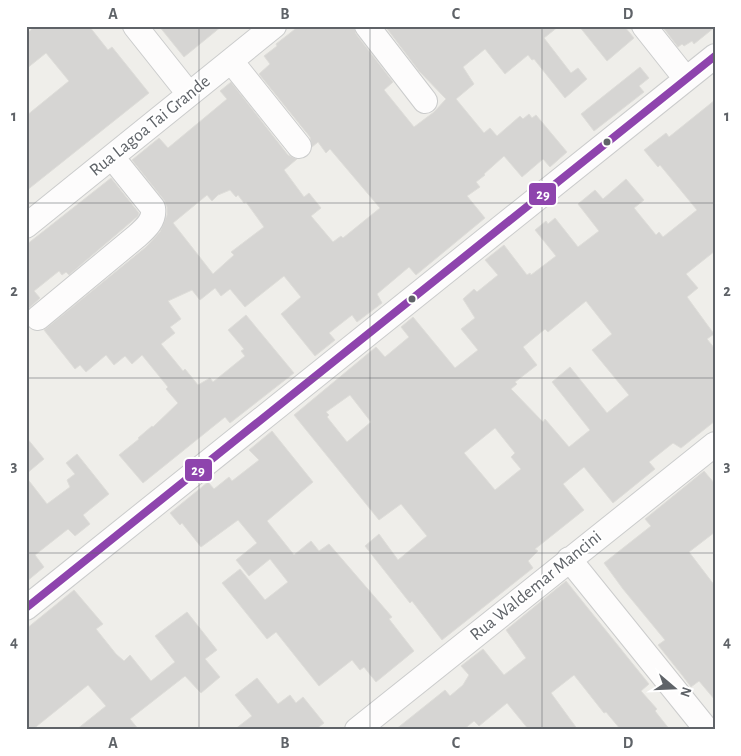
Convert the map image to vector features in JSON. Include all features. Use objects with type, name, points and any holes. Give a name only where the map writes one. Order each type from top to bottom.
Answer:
[{"type":"street","points":[[135,26],[189,94]]},
{"type":"street","name":"Rua Lagoa Tai Grande","points":[[26,226],[274,26]]},
{"type":"street","points":[[367,26],[425,101]]},
{"type":"street","points":[[644,26],[686,79]]},
{"type":"street","points":[[26,608],[715,56]]},
{"type":"street","points":[[231,60],[298,146]]},
{"type":"street","points":[[38,318],[137,236],[146,228],[153,216],[153,208],[112,157]]},
{"type":"street","name":"Rua Waldemar Mancini","points":[[357,730],[715,444]]},
{"type":"street","points":[[569,559],[707,730]]},
{"type":"building","points":[[36,26],[89,26],[108,50],[112,47],[149,93],[26,191],[26,116],[69,81],[46,53],[26,69],[26,34]]},
{"type":"building","points":[[159,26],[222,26],[184,57]]},
{"type":"building","points":[[299,26],[354,26],[356,34],[393,82],[384,90],[414,127],[434,112],[446,99],[419,71],[385,26],[559,26],[544,38],[571,73],[578,68],[587,79],[565,98],[534,59],[532,60],[528,55],[505,74],[485,49],[463,67],[474,84],[456,99],[484,133],[490,128],[497,136],[520,116],[523,119],[529,114],[532,118],[536,115],[567,152],[550,167],[543,159],[522,177],[504,156],[476,182],[480,187],[467,196],[485,218],[416,275],[409,267],[377,294],[382,303],[357,322],[352,315],[329,333],[335,340],[315,356],[281,314],[301,297],[284,276],[245,307],[230,289],[221,296],[215,288],[200,300],[192,290],[168,301],[181,319],[170,327],[175,333],[161,344],[183,371],[185,369],[198,385],[210,378],[213,382],[245,356],[241,351],[244,349],[228,330],[246,315],[294,373],[230,423],[225,417],[143,483],[119,455],[178,403],[166,389],[168,387],[142,355],[132,364],[125,356],[114,365],[106,355],[86,372],[80,365],[75,369],[44,330],[146,247],[160,232],[167,215],[167,207],[164,200],[132,160],[159,138],[168,148],[227,99],[220,91],[231,82],[288,155],[297,159],[284,170],[304,197],[309,193],[321,208],[311,216],[333,242],[341,236],[343,238],[380,208],[330,149],[326,153],[318,142],[312,147],[310,137],[259,74],[270,64],[264,56],[277,46],[276,44]],"holes":[[[230,190],[236,197],[238,195],[244,203],[246,202],[264,227],[231,252],[234,255],[213,274],[173,223],[207,195],[212,201],[218,195]]]},
{"type":"building","points":[[579,26],[624,26],[634,38],[607,61]]},
{"type":"building","points":[[662,26],[715,27],[694,44],[692,41],[678,47]]},
{"type":"building","points":[[640,67],[649,78],[639,86],[644,92],[594,131],[581,114]]},
{"type":"building","points":[[715,100],[715,251],[686,274],[698,288],[687,297],[714,334],[707,339],[715,349],[715,421],[681,448],[673,443],[649,462],[655,469],[613,503],[584,467],[563,484],[584,510],[535,549],[538,551],[528,561],[533,568],[442,640],[412,601],[410,603],[365,546],[379,534],[398,560],[427,536],[401,504],[379,520],[294,415],[376,347],[385,357],[409,337],[401,327],[413,317],[455,368],[478,350],[461,329],[475,318],[463,299],[474,289],[477,292],[498,275],[485,260],[504,245],[527,275],[530,273],[531,275],[556,256],[535,230],[546,221],[548,224],[555,218],[578,247],[599,231],[578,204],[595,190],[603,199],[626,179],[644,200],[634,208],[656,235],[659,232],[663,237],[697,210],[660,165],[658,167],[644,150],[666,133],[669,137]],"holes":[[[586,301],[612,334],[592,350],[629,395],[607,413],[570,367],[552,382],[590,430],[569,447],[545,419],[543,422],[511,389],[517,384],[515,382],[537,365],[523,347],[545,329],[548,332]],[[350,395],[371,422],[347,442],[327,417],[329,415],[326,412]],[[495,428],[515,453],[511,457],[521,469],[495,490],[464,453]]]},
{"type":"building","points":[[111,178],[139,213],[138,216],[69,275],[66,272],[62,275],[59,271],[34,291],[40,298],[27,310],[26,245]]},
{"type":"building","points":[[272,431],[313,482],[267,521],[294,555],[311,541],[319,551],[329,544],[392,617],[389,619],[414,651],[376,682],[364,667],[360,670],[352,660],[319,686],[276,632],[267,639],[222,583],[240,569],[265,600],[288,582],[270,559],[249,576],[236,560],[257,543],[238,520],[201,547],[182,523],[180,525],[170,513],[208,482],[214,489],[229,477],[232,481],[259,460],[249,450]]},
{"type":"building","points":[[26,437],[44,459],[26,474]]},
{"type":"building","points":[[77,454],[109,494],[83,515],[90,524],[75,536],[68,529],[35,555],[44,567],[26,582],[26,477],[47,504],[70,487],[67,480],[75,474],[66,463]]},
{"type":"building","points":[[704,471],[715,484],[715,532],[689,552],[715,586],[715,700],[699,681],[691,687],[658,645],[665,640],[604,563],[651,526],[645,519]]},
{"type":"building","points":[[566,581],[649,684],[641,691],[657,709],[655,711],[670,730],[621,730],[606,712],[604,713],[574,675],[551,693],[578,730],[529,730],[507,703],[479,726],[474,721],[463,730],[395,730],[445,690],[450,696],[463,685],[469,675],[461,666],[483,649],[504,675],[526,658],[506,630]]},
{"type":"building","points":[[74,590],[103,624],[96,629],[116,654],[124,661],[130,655],[151,681],[175,662],[155,636],[187,612],[217,650],[205,659],[220,677],[201,693],[185,676],[130,719],[139,730],[76,730],[106,706],[88,685],[32,730],[26,730],[26,629]]},
{"type":"building","points":[[257,678],[278,704],[290,695],[296,703],[303,697],[324,723],[315,730],[234,730],[252,716],[235,695]]},
{"type":"transit line","name":"29","points":[[26,608],[715,56]]}]
